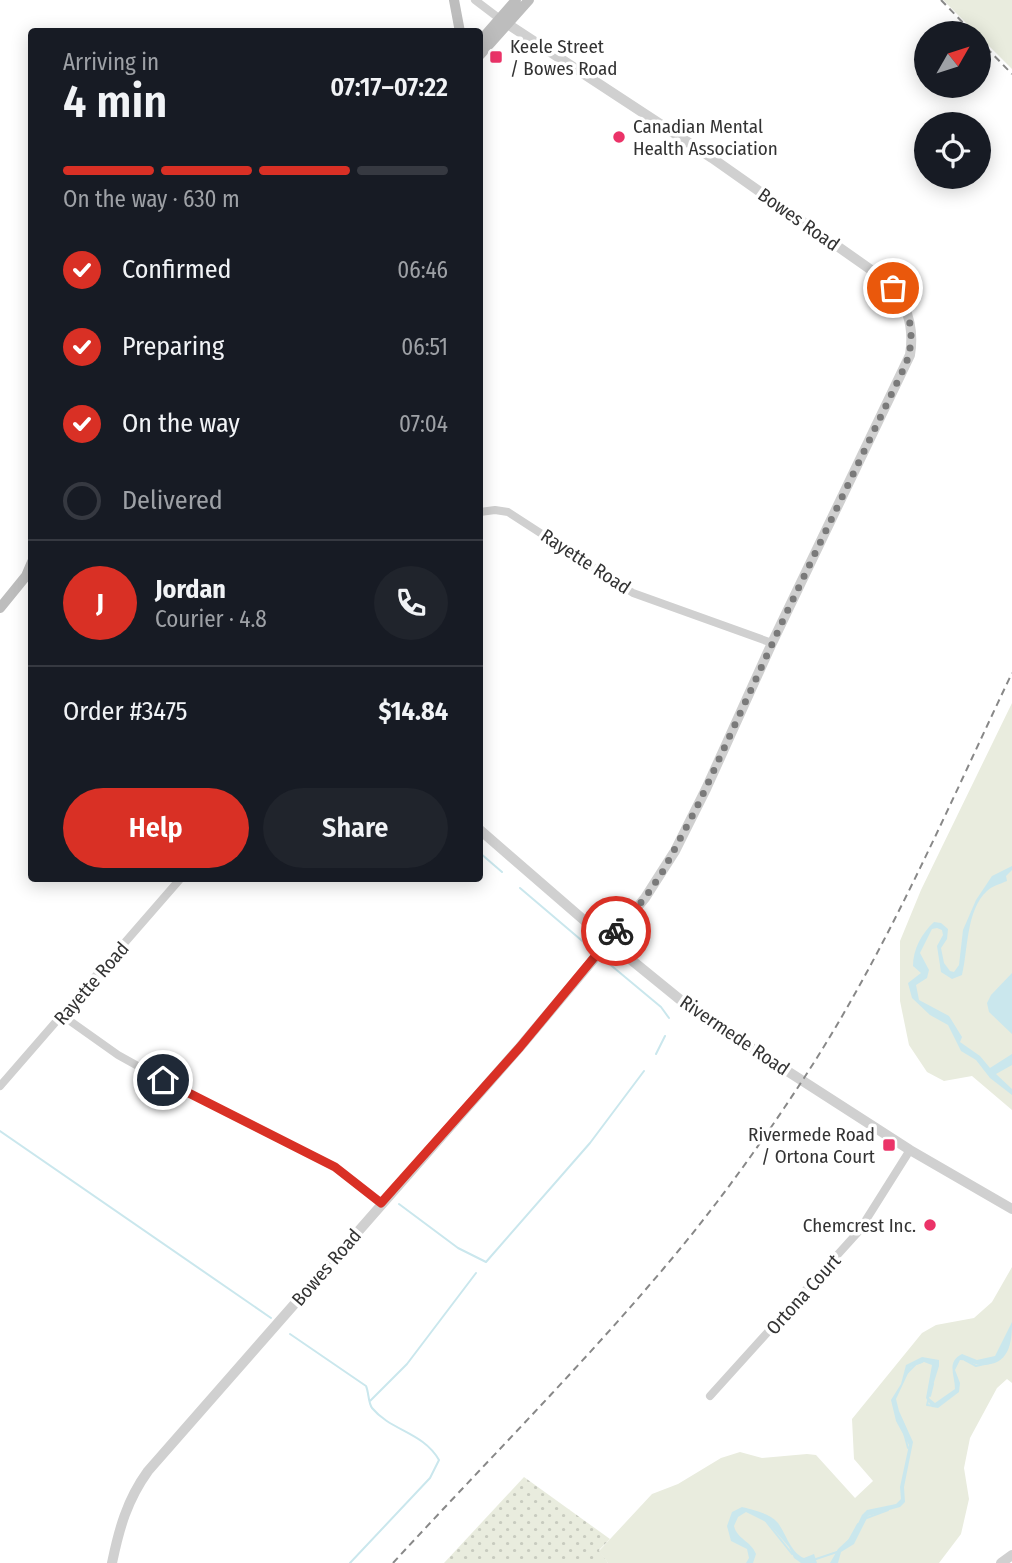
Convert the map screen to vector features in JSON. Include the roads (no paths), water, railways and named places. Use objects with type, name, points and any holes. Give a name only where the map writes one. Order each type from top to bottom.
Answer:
[{"type":"main road","points":[[454,0],[459,28]]},
{"type":"main road","points":[[483,51],[516,0]]},
{"type":"main road","points":[[483,39],[529,0]]},
{"type":"main road","points":[[0,608],[28,576]]},
{"type":"street","name":"Bowes Road","points":[[112,1563],[122,1518],[136,1488],[148,1471],[520,1047],[645,898],[675,850],[706,789],[772,643],[905,366],[912,343],[906,308],[893,288],[879,275],[712,158],[504,22],[475,0]]},
{"type":"street","name":"Rayette Road","points":[[483,512],[508,512],[633,593],[772,643]]},
{"type":"street","name":"Rivermede Road","points":[[483,833],[608,941],[694,1010],[910,1150],[1012,1209]]},
{"type":"street","name":"Rayette Road","points":[[0,1086],[178,882]]},
{"type":"street","points":[[63,1016],[118,1055],[163,1080],[335,1167],[381,1203]]},
{"type":"street","name":"Ortona Court","points":[[710,1396],[859,1231],[910,1150]]},
{"type":"street","points":[[1001,1563],[1012,1555]]},
{"type":"water","points":[[1012,866],[1006,876],[1007,881],[987,891],[975,909],[962,975],[952,979],[941,972],[937,946],[943,935],[942,930],[932,929],[920,953],[929,970],[927,978],[916,985],[919,1000],[949,1016],[962,1037],[960,1042],[980,1056],[990,1068],[1012,1054],[1012,1065],[996,1074],[1012,1089],[1012,1095],[990,1078],[976,1060],[961,1051],[948,1025],[930,1015],[912,998],[908,983],[921,973],[913,966],[916,948],[934,922],[941,923],[948,929],[947,939],[941,948],[944,963],[954,972],[959,965],[963,930],[976,900],[992,876]]},
{"type":"water","points":[[1012,973],[1012,1034],[989,1012],[987,1003]]},
{"type":"water","points":[[1012,1322],[1010,1345],[1003,1357],[991,1364],[982,1365],[960,1360],[955,1370],[960,1383],[959,1392],[938,1408],[932,1407],[926,1398],[932,1365],[924,1362],[911,1367],[896,1399],[913,1442],[904,1487],[905,1502],[900,1507],[868,1516],[854,1544],[841,1552],[838,1563],[830,1563],[838,1549],[852,1536],[867,1510],[896,1504],[901,1499],[900,1487],[909,1445],[896,1421],[891,1400],[901,1384],[906,1365],[922,1357],[939,1360],[929,1398],[935,1403],[955,1389],[952,1369],[957,1357],[962,1354],[977,1360],[995,1356]]},
{"type":"water","points":[[742,1507],[771,1517],[778,1523],[799,1556],[804,1558],[814,1554],[817,1563],[801,1563],[794,1558],[789,1547],[768,1523],[746,1512],[738,1517],[734,1526],[756,1554],[753,1563],[746,1563],[749,1558],[747,1549],[731,1541],[727,1526],[732,1512]]},
{"type":"waterway","points":[[483,856],[502,872]]},
{"type":"waterway","points":[[520,888],[587,945]]},
{"type":"waterway","points":[[607,962],[661,1007],[669,1018]]},
{"type":"waterway","points":[[656,1054],[665,1036]]},
{"type":"waterway","points":[[399,1204],[458,1248],[486,1262],[590,1143],[644,1071]]},
{"type":"waterway","points":[[0,1131],[271,1318]]},
{"type":"waterway","points":[[370,1401],[407,1364],[476,1273]]},
{"type":"waterway","points":[[290,1334],[366,1386],[372,1408],[388,1422],[424,1443],[439,1460],[430,1478],[350,1563]]},
{"type":"waterway","points":[[965,1360],[976,1366],[989,1363]]},
{"type":"waterway","points":[[907,1373],[922,1362]]},
{"type":"waterway","points":[[930,1396],[933,1384]]},
{"type":"waterway","points":[[928,1401],[927,1405],[934,1406]]},
{"type":"waterway","points":[[904,1433],[908,1448]]},
{"type":"waterway","points":[[864,1519],[888,1510]]},
{"type":"waterway","points":[[765,1520],[792,1554]]},
{"type":"waterway","points":[[847,1544],[858,1524]]},
{"type":"waterway","points":[[816,1559],[837,1552]]},
{"type":"railway","points":[[941,0],[961,21]]},
{"type":"railway","points":[[991,52],[1012,74]]},
{"type":"railway","points":[[393,1563],[564,1380],[664,1268],[771,1127],[834,1030],[889,930],[1012,673]]},
{"type":"place","name":"Keele Street / Bowes Road","points":[[496,57]]},
{"type":"place","name":"Canadian Mental Health Association","points":[[619,137]]},
{"type":"place","name":"Rivermede Road / Ortona Court","points":[[889,1145]]},
{"type":"place","name":"Chemcrest Inc.","points":[[930,1225]]}]
